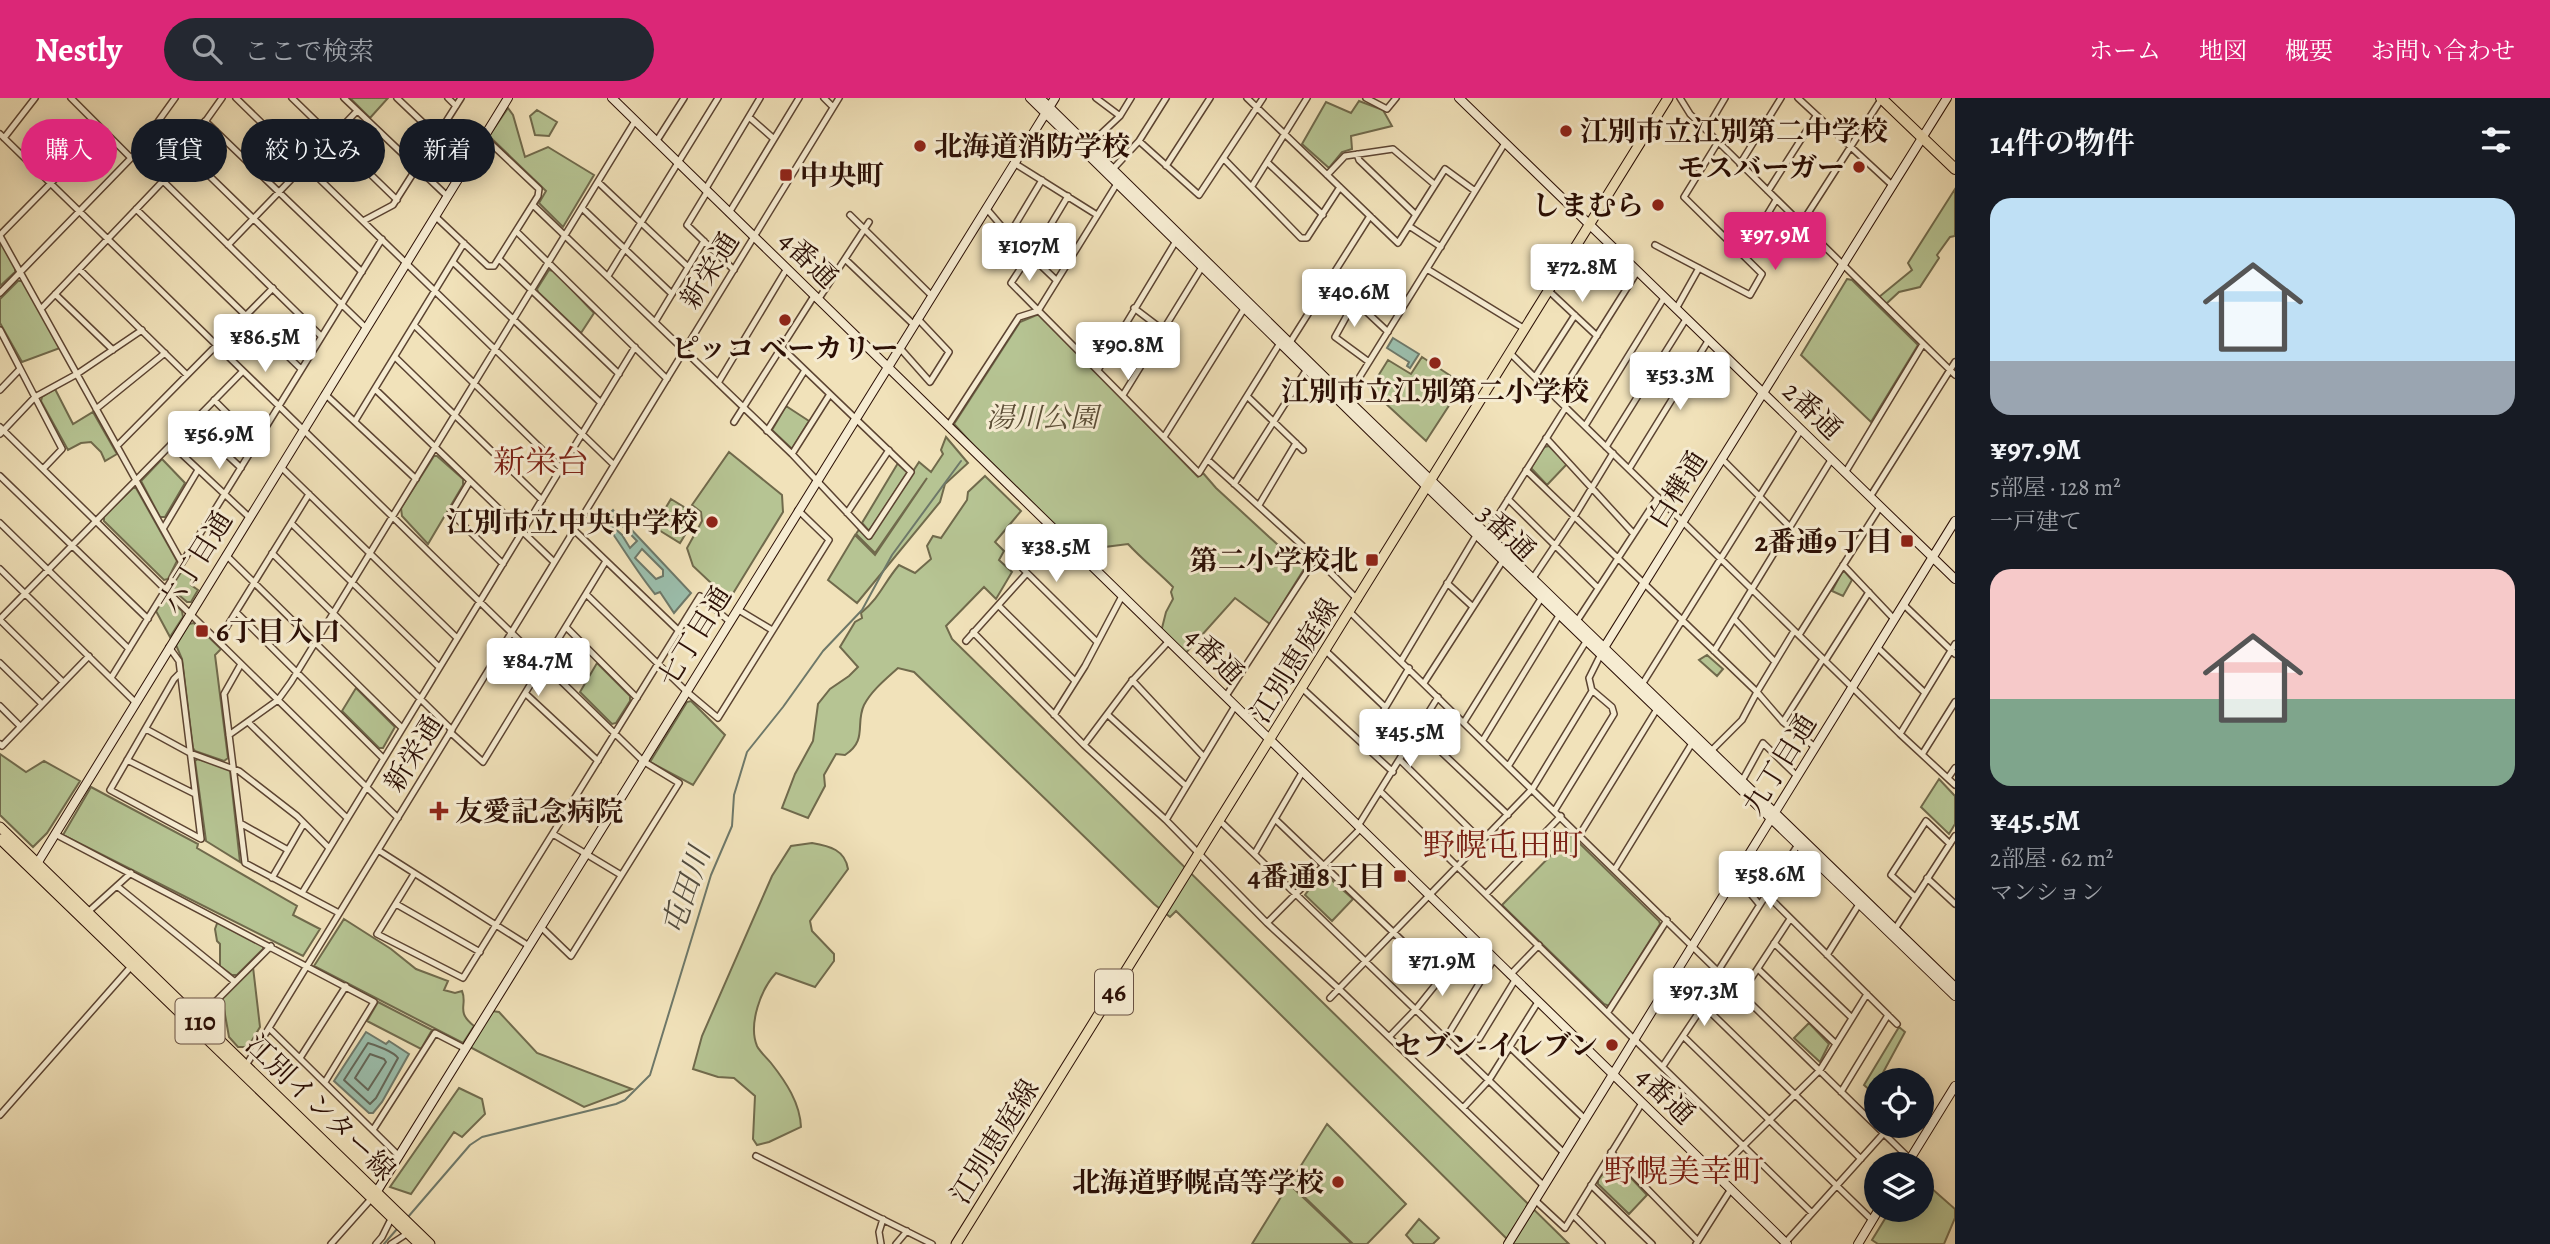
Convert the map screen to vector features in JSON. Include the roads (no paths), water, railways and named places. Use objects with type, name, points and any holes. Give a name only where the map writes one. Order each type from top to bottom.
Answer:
[{"type":"highway","points":[[1881,98],[1955,169]]},
{"type":"main road","name":"江別恵庭線","points":[[956,1244],[1668,98]]},
{"type":"main road","name":"江別インター線","points":[[0,827],[33,870],[88,912],[198,1019],[244,1069]]},
{"type":"main road","name":"江別インター線","points":[[0,839],[244,1069],[401,1222],[430,1244]]},
{"type":"main road","name":"江別インター線","points":[[401,1222],[419,1244]]},
{"type":"street","points":[[21,154],[2,136],[35,98]]},
{"type":"street","points":[[71,98],[92,119]]},
{"type":"street","points":[[160,119],[175,98]]},
{"type":"street","points":[[206,119],[222,98]]},
{"type":"street","points":[[236,98],[258,119]]},
{"type":"street","points":[[292,98],[314,119]]},
{"type":"street","points":[[344,98],[399,152]]},
{"type":"street","points":[[397,98],[419,119]]},
{"type":"street","points":[[448,98],[456,106]]},
{"type":"street","points":[[448,119],[461,98]]},
{"type":"street","name":"4番通","points":[[612,98],[1786,1243]]},
{"type":"street","points":[[656,142],[682,101],[674,98]]},
{"type":"street","points":[[608,276],[718,98]]},
{"type":"street","points":[[734,270],[687,225],[760,98]]},
{"type":"street","points":[[729,213],[799,98]]},
{"type":"street","points":[[824,98],[833,107]]},
{"type":"street","name":"新栄通","points":[[244,1069],[839,98]]},
{"type":"street","name":"3番通","points":[[1030,98],[1089,145],[1113,169],[1119,180]]},
{"type":"street","name":"3番通","points":[[1041,98],[1048,110],[1178,238],[1800,841],[1955,996]]},
{"type":"street","name":"七丁目通","points":[[374,1196],[1055,98]]},
{"type":"street","points":[[1096,98],[1120,116]]},
{"type":"street","points":[[1089,145],[1120,116],[1131,98]]},
{"type":"street","points":[[1113,169],[1139,141],[1166,98]]},
{"type":"street","points":[[1166,166],[1210,98]]},
{"type":"street","points":[[1247,98],[1398,243],[1445,169],[1475,191]]},
{"type":"street","points":[[1139,141],[1199,195],[1263,98]]},
{"type":"street","points":[[1252,186],[1307,98]]},
{"type":"street","points":[[1366,98],[1387,109],[1396,98]]},
{"type":"street","name":"2番通","points":[[1459,98],[1955,579]]},
{"type":"street","points":[[1680,98],[1690,114],[1952,372]]},
{"type":"street","points":[[1706,130],[1726,98]]},
{"type":"street","points":[[1740,164],[1781,98]]},
{"type":"street","points":[[1798,98],[1893,186]]},
{"type":"street","points":[[1801,224],[1881,98]]},
{"type":"street","name":"白樺通","points":[[1603,650],[1947,98]]},
{"type":"street","name":"六丁目通","points":[[494,119],[504,100]]},
{"type":"street","points":[[349,119],[357,111]]},
{"type":"street","points":[[1768,191],[1816,116]]},
{"type":"street","points":[[749,117],[774,139]]},
{"type":"street","points":[[229,735],[278,700],[635,121]]},
{"type":"street","points":[[227,142],[362,272]]},
{"type":"street","points":[[1655,245],[1750,295],[1762,274],[1684,197],[1718,142]]},
{"type":"street","points":[[1344,401],[1505,143]]},
{"type":"street","points":[[0,293],[131,158],[117,144]]},
{"type":"street","points":[[435,216],[488,266],[494,266],[533,205],[539,189],[495,147]]},
{"type":"street","points":[[1327,175],[1345,156],[1393,149],[1434,184]]},
{"type":"street","points":[[1357,154],[1359,160],[1415,214]]},
{"type":"street","points":[[1224,159],[1301,238],[1307,238],[1340,187]]},
{"type":"street","points":[[1267,162],[1323,215]]},
{"type":"street","points":[[1014,163],[1097,215]]},
{"type":"street","points":[[1009,235],[1042,180]]},
{"type":"street","points":[[948,426],[1019,317],[1038,310],[1119,180]]},
{"type":"street","points":[[41,309],[162,182]]},
{"type":"street","points":[[164,182],[321,336]]},
{"type":"street","points":[[215,182],[366,328]]},
{"type":"street","points":[[228,245],[287,182]]},
{"type":"street","points":[[323,182],[614,465]]},
{"type":"street","points":[[378,182],[397,200]]},
{"type":"street","points":[[363,221],[393,205],[408,182]]},
{"type":"street","points":[[432,182],[447,196]]},
{"type":"street","name":"六丁目通","points":[[33,870],[456,182]]},
{"type":"street","points":[[598,182],[688,267]]},
{"type":"street","points":[[182,563],[0,236],[50,183],[643,761],[679,783],[571,956],[541,927]]},
{"type":"street","points":[[1068,196],[1011,283],[1199,473],[1370,216]]},
{"type":"street","points":[[1743,255],[1776,200]]},
{"type":"street","points":[[533,205],[792,454],[869,536],[911,472],[781,347]]},
{"type":"street","points":[[582,208],[672,294]]},
{"type":"street","points":[[986,208],[1009,235],[1056,280]]},
{"type":"street","points":[[136,209],[301,369]]},
{"type":"street","points":[[850,215],[931,295]]},
{"type":"street","points":[[734,422],[781,347],[869,222]]},
{"type":"street","points":[[1409,226],[1441,247]]},
{"type":"street","points":[[516,231],[667,379]]},
{"type":"street","points":[[1098,369],[1178,238]]},
{"type":"street","name":"3番通","points":[[1178,238],[1202,267],[1244,309],[1285,343]]},
{"type":"street","points":[[111,678],[382,239]]},
{"type":"street","points":[[655,322],[704,241]]},
{"type":"street","points":[[355,421],[464,243]]},
{"type":"street","points":[[499,259],[619,374]]},
{"type":"street","points":[[845,259],[949,352],[930,382],[899,347]]},
{"type":"street","points":[[453,262],[601,403]]},
{"type":"street","points":[[1123,395],[1202,267]]},
{"type":"street","points":[[1676,309],[1699,268]]},
{"type":"street","points":[[79,269],[187,375]]},
{"type":"street","points":[[1427,269],[1525,329]]},
{"type":"street","points":[[718,383],[786,270]]},
{"type":"street","points":[[1557,399],[1637,272]]},
{"type":"street","points":[[117,446],[273,288]]},
{"type":"street","points":[[1549,291],[1597,336]]},
{"type":"street","points":[[55,294],[113,350]]},
{"type":"street","points":[[1585,426],[1664,298]]},
{"type":"street","points":[[1369,362],[1335,337],[1355,301],[1388,332]]},
{"type":"street","points":[[1134,309],[1163,330]]},
{"type":"street","points":[[1164,437],[1244,309]]},
{"type":"street","points":[[1535,377],[1575,315]]},
{"type":"street","points":[[1606,447],[1686,319]]},
{"type":"street","points":[[414,325],[561,468]]},
{"type":"street","points":[[0,330],[2,340],[62,449],[43,469]]},
{"type":"street","points":[[142,330],[77,374],[35,397],[1,431],[43,469],[398,818]]},
{"type":"street","points":[[1629,468],[1708,341]]},
{"type":"street","points":[[1845,473],[1923,344]]},
{"type":"street","points":[[302,893],[635,347]]},
{"type":"street","points":[[96,409],[165,353]]},
{"type":"street","points":[[1511,354],[1852,688],[1955,785]]},
{"type":"street","points":[[395,357],[542,500]]},
{"type":"street","points":[[1870,497],[1952,372],[1955,362]]},
{"type":"street","points":[[1234,484],[1309,366]]},
{"type":"street","points":[[0,390],[20,369]]},
{"type":"street","points":[[767,431],[805,370]]},
{"type":"street","points":[[64,682],[0,619],[243,371]]},
{"type":"street","points":[[375,389],[554,562]]},
{"type":"street","points":[[326,394],[416,479]]},
{"type":"street","points":[[792,454],[830,394]]},
{"type":"street","points":[[1248,397],[1303,450]]},
{"type":"street","points":[[214,400],[256,442]]},
{"type":"street","points":[[1401,660],[1447,583],[1508,499],[1566,407]]},
{"type":"street","points":[[192,422],[241,468]]},
{"type":"street","points":[[1643,683],[1801,430]]},
{"type":"street","points":[[1546,438],[1633,533]]},
{"type":"street","points":[[171,443],[249,517]]},
{"type":"street","points":[[1259,505],[1296,443]]},
{"type":"street","points":[[847,513],[888,450]]},
{"type":"street","points":[[1531,581],[1613,453]]},
{"type":"street","points":[[1722,459],[1790,527]]},
{"type":"street","points":[[1209,460],[1358,600]]},
{"type":"street","points":[[1714,651],[1831,460]]},
{"type":"street","points":[[280,467],[457,638]]},
{"type":"street","points":[[163,529],[198,470]]},
{"type":"street","points":[[1526,470],[1757,691],[1783,722],[1815,747]]},
{"type":"street","points":[[0,476],[148,619]]},
{"type":"street","points":[[470,481],[451,513],[503,564]]},
{"type":"street","points":[[218,641],[309,494]]},
{"type":"street","points":[[1577,621],[1658,497]]},
{"type":"street","points":[[1508,499],[1598,588]]},
{"type":"street","points":[[1709,754],[1742,720],[1775,662],[1880,507]]},
{"type":"street","points":[[586,594],[686,691],[718,718],[829,540],[798,510]]},
{"type":"street","name":"九丁目通","points":[[1508,1244],[1955,521]]},
{"type":"street","points":[[0,523],[129,649]]},
{"type":"street","points":[[291,523],[439,667]]},
{"type":"street","points":[[1049,524],[1015,561],[1097,642]]},
{"type":"street","points":[[574,530],[678,631]]},
{"type":"street","points":[[272,553],[483,762],[606,561]]},
{"type":"street","points":[[226,555],[402,728]]},
{"type":"street","points":[[1424,683],[1506,556]]},
{"type":"street","points":[[1226,696],[1316,558]]},
{"type":"street","points":[[1843,565],[1894,619]]},
{"type":"street","points":[[0,569],[135,702]]},
{"type":"street","points":[[966,641],[1027,573]]},
{"type":"street","name":"3番通","points":[[1531,581],[1542,597],[1577,621],[1589,637]]},
{"type":"street","points":[[1447,583],[1473,607]]},
{"type":"street","points":[[1783,722],[1868,592]]},
{"type":"street","points":[[414,874],[377,933],[463,978],[700,596],[729,621]]},
{"type":"street","points":[[1055,715],[1122,596]]},
{"type":"street","points":[[1464,722],[1542,597]]},
{"type":"street","points":[[1903,604],[1953,652]]},
{"type":"street","points":[[999,606],[1076,681]]},
{"type":"street","points":[[737,609],[772,630]]},
{"type":"street","points":[[1483,740],[1561,611]]},
{"type":"street","points":[[236,612],[383,758]]},
{"type":"street","points":[[1350,612],[1864,1113]]},
{"type":"street","points":[[1734,619],[1775,662]]},
{"type":"street","points":[[566,627],[637,698]]},
{"type":"street","points":[[973,632],[1084,745],[1166,820],[1267,923],[1544,1186]]},
{"type":"street","points":[[1508,765],[1589,637]]},
{"type":"street","points":[[1084,745],[1132,680],[1169,641]]},
{"type":"street","points":[[1900,733],[1953,652],[1955,644]]},
{"type":"street","points":[[169,647],[179,661],[201,839],[110,790],[180,673]]},
{"type":"street","points":[[1877,647],[1925,693]]},
{"type":"street","points":[[1555,810],[1614,714],[1612,707],[1592,690],[1589,678],[1603,650]]},
{"type":"street","name":"3番通","points":[[1603,650],[1643,683],[1660,705]]},
{"type":"street","points":[[1326,651],[1385,708]]},
{"type":"street","points":[[0,744],[2,746],[89,656]]},
{"type":"street","points":[[0,663],[42,704]]},
{"type":"street","points":[[241,664],[224,694],[245,863],[339,913]]},
{"type":"street","points":[[1363,745],[1409,668]]},
{"type":"street","points":[[1132,680],[1203,756]]},
{"type":"street","points":[[1303,689],[1393,772]]},
{"type":"street","points":[[1330,998],[1533,788],[1592,690]]},
{"type":"street","points":[[526,694],[598,761]]},
{"type":"street","points":[[1267,923],[1360,827],[1438,696]]},
{"type":"street","points":[[1923,753],[1955,702]]},
{"type":"street","points":[[1580,834],[1660,705]]},
{"type":"street","points":[[0,706],[20,726]]},
{"type":"street","points":[[1166,820],[1236,706]]},
{"type":"street","points":[[1108,715],[1186,786]]},
{"type":"street","points":[[248,722],[347,818]]},
{"type":"street","points":[[146,729],[190,753],[233,767],[304,823],[329,848]]},
{"type":"street","points":[[1418,730],[1508,815]]},
{"type":"street","points":[[1615,869],[1694,739]]},
{"type":"street","points":[[1741,784],[1763,743],[1797,776]]},
{"type":"street","points":[[127,760],[195,794]]},
{"type":"street","points":[[1400,760],[1482,841]]},
{"type":"street","points":[[1948,778],[1955,768]]},
{"type":"street","points":[[1255,853],[1303,772]]},
{"type":"street","points":[[1381,792],[1812,1213]]},
{"type":"street","points":[[1486,894],[1561,816]]},
{"type":"street","points":[[1275,818],[1441,978]]},
{"type":"street","points":[[1220,821],[1564,1153]]},
{"type":"street","points":[[1915,897],[1891,875],[1926,821],[1950,844]]},
{"type":"street","points":[[240,823],[288,850]]},
{"type":"street","points":[[272,877],[304,823]]},
{"type":"street","points":[[54,833],[374,1002],[325,1083]]},
{"type":"street","points":[[553,834],[621,875]]},
{"type":"street","points":[[1895,929],[1955,836]]},
{"type":"street","points":[[1664,1066],[1703,1005],[1759,904],[1800,841]]},
{"type":"street","points":[[378,850],[529,946]]},
{"type":"street","points":[[88,912],[131,873]]},
{"type":"street","points":[[1736,876],[1759,904]]},
{"type":"street","points":[[1927,878],[1954,902]]},
{"type":"street","points":[[117,886],[235,982]]},
{"type":"street","points":[[1766,894],[1898,1024]]},
{"type":"street","points":[[1827,955],[1861,901]]},
{"type":"street","name":"3番通","points":[[1861,901],[1895,929],[1955,987]]},
{"type":"street","points":[[396,904],[480,952]]},
{"type":"street","points":[[1741,994],[1790,919]]},
{"type":"street","points":[[1608,1012],[1667,920]]},
{"type":"street","points":[[1389,1037],[1416,1009],[1473,939]]},
{"type":"street","points":[[1774,943],[1852,1018]]},
{"type":"street","points":[[198,1019],[271,946]]},
{"type":"street","points":[[1479,1039],[1513,977],[1539,946]]},
{"type":"street","points":[[1446,1038],[1494,959]]},
{"type":"street","points":[[1758,969],[1836,1044]]},
{"type":"street","points":[[0,1115],[128,970]]},
{"type":"street","points":[[300,1058],[346,986]]},
{"type":"street","points":[[1715,1174],[1820,1070],[1867,994]]},
{"type":"street","points":[[1463,1108],[1489,1080],[1538,1002]]},
{"type":"street","points":[[1703,1005],[1861,1159]]},
{"type":"street","points":[[1842,1092],[1888,1015]]},
{"type":"street","points":[[269,1028],[399,1156]]},
{"type":"street","points":[[373,1130],[435,1033],[466,1049]]},
{"type":"street","points":[[1683,1036],[1864,1212]]},
{"type":"street","points":[[1510,1047],[1585,1119]]},
{"type":"street","points":[[1915,1152],[1955,1086]]},
{"type":"street","points":[[1535,1200],[1565,1228],[1642,1103]]},
{"type":"street","points":[[1786,1243],[1880,1138]]},
{"type":"street","points":[[1888,1138],[1901,1152]]},
{"type":"street","points":[[1611,1152],[1697,1242],[1731,1189]]},
{"type":"street","points":[[756,1156],[932,1244]]},
{"type":"street","points":[[1591,1185],[1652,1244]]},
{"type":"street","points":[[331,1244],[374,1196]]},
{"type":"street","points":[[1573,1215],[1602,1244]]},
{"type":"street","points":[[881,1244],[879,1232],[883,1219]]},
{"type":"street","points":[[376,1244],[401,1222]]},
{"type":"street","points":[[391,1244],[401,1222]]},
{"type":"street","points":[[1858,1244],[1871,1222]]},
{"type":"street","points":[[895,1244],[907,1231]]},
{"type":"water","points":[[1393,338],[1419,354],[1410,368],[1407,366],[1409,362],[1387,348]]},
{"type":"water","points":[[613,510],[691,593],[674,613],[660,592],[655,594],[648,585],[603,520]],"holes":[[[614,517],[637,541],[630,548],[622,535],[609,523]],[[642,549],[663,570],[663,576],[656,579],[635,558]]]},
{"type":"water","points":[[366,1032],[386,1044],[389,1041],[409,1054],[373,1113],[369,1113],[334,1081]]},
{"type":"waterway","name":"屯田川","points":[[408,1217],[470,1145],[482,1137],[616,1104],[625,1100],[650,1075],[711,875],[732,826],[734,795],[747,752],[823,651],[862,610],[892,555],[961,461]]},
{"type":"waterway","name":"屯田川","points":[[384,1244],[397,1229]]},
{"type":"place","name":"江別市立江別第二中学校","points":[[1566,131]]},
{"type":"place","name":"北海道消防学校","points":[[920,146]]},
{"type":"place","name":"モスバーガー","points":[[1859,167]]},
{"type":"place","name":"中央町","points":[[786,175]]},
{"type":"place","name":"しまむら","points":[[1658,205]]},
{"type":"place","name":"ピッコ ベーカリー","points":[[785,320]]},
{"type":"place","name":"江別市立江別第二小学校","points":[[1435,363]]},
{"type":"place","name":"江別市立中央中学校","points":[[712,522]]},
{"type":"place","name":"2番通9丁目","points":[[1907,541]]},
{"type":"place","name":"第二小学校北","points":[[1372,560]]},
{"type":"place","name":"6丁目入口","points":[[202,631]]},
{"type":"place","name":"友愛記念病院","points":[[439,811]]},
{"type":"place","name":"4番通8丁目","points":[[1400,876]]},
{"type":"place","name":"セブン-イレブン","points":[[1612,1045]]},
{"type":"place","name":"北海道野幌高等学校","points":[[1338,1182]]},
{"type":"district","name":"新栄台","points":[[541,462]]},
{"type":"district","name":"野幌屯田町","points":[[1503,845]]},
{"type":"district","name":"野幌美幸町","points":[[1684,1171]]},
{"type":"park label","name":"湯川公園","points":[[1042,417]]}]
